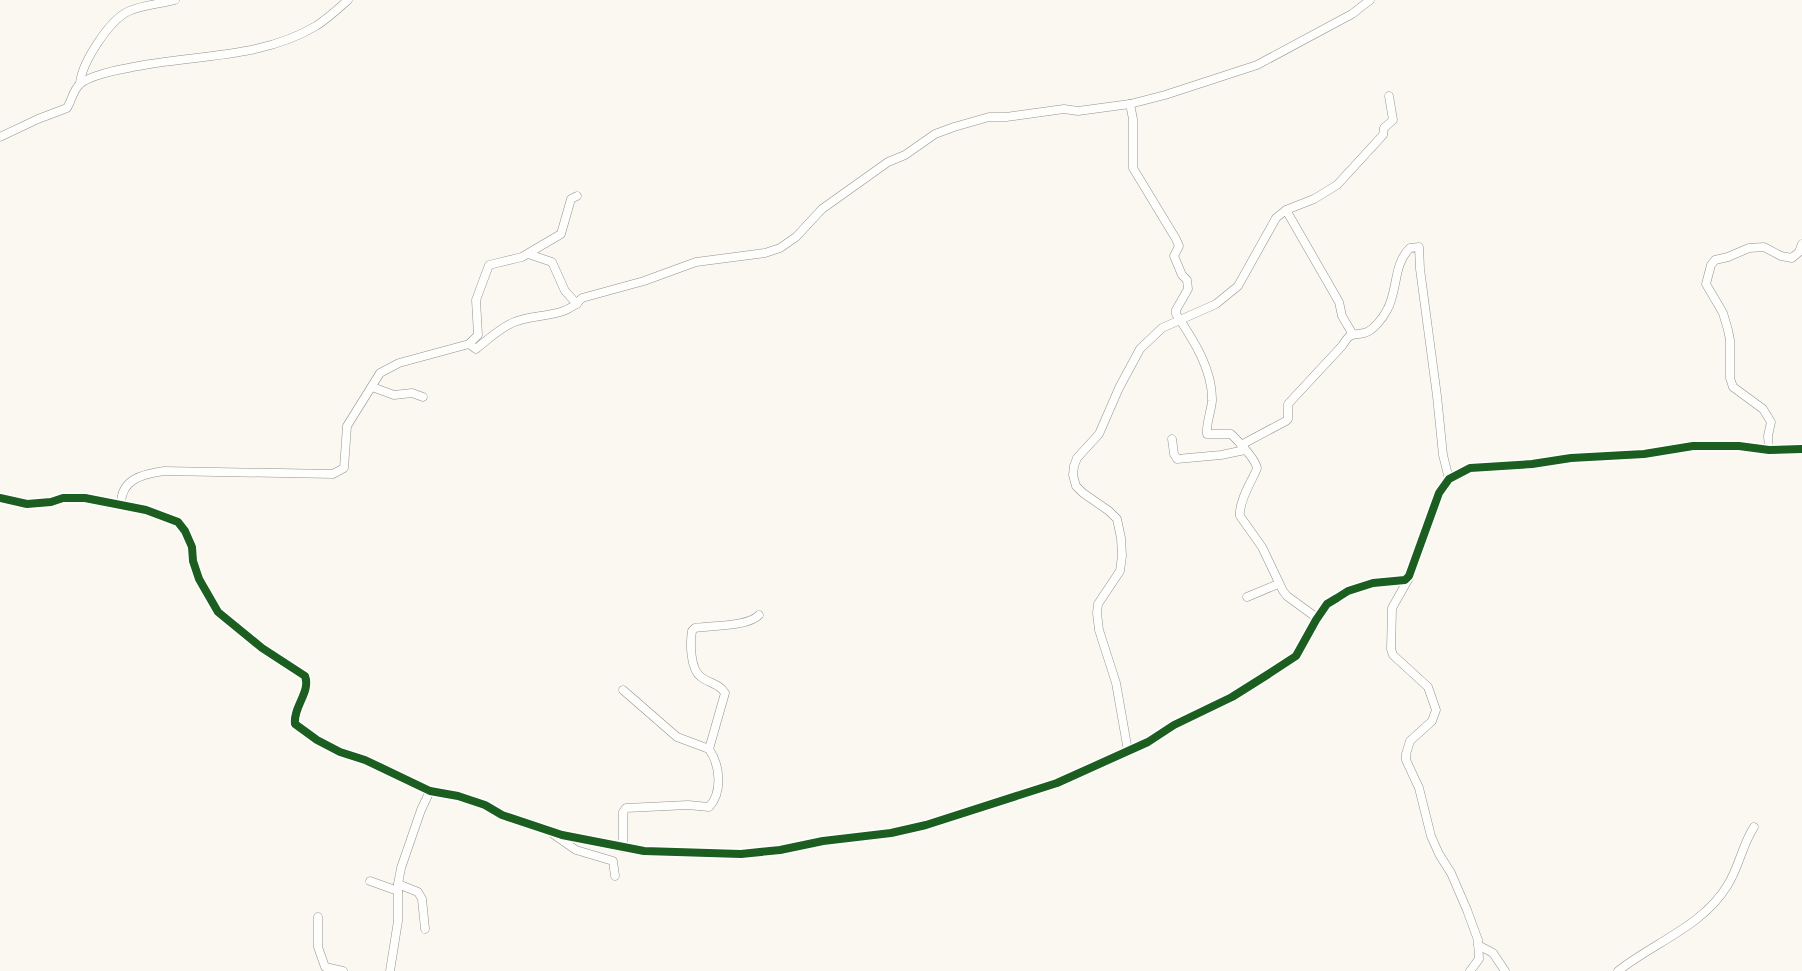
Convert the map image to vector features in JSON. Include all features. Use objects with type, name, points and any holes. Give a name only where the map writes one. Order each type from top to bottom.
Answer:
[{"type":"street","points":[[0,137],[67,108],[80,84],[80,75],[93,50],[121,16],[132,10],[175,0]]},
{"type":"street","points":[[80,84],[114,71],[140,65],[231,54],[280,42],[317,26],[348,0]]},
{"type":"street","points":[[469,344],[476,348],[513,322],[566,310],[577,304],[582,297],[644,281],[696,262],[755,254],[780,248],[796,237],[822,209],[888,162],[905,154],[935,134],[961,124],[989,117],[1006,117],[1053,110],[1078,111],[1157,98],[1257,65],[1352,14],[1370,0]]},
{"type":"street","points":[[1128,751],[1116,683],[1099,630],[1097,614],[1098,604],[1120,570],[1121,538],[1117,519],[1109,510],[1076,486],[1073,475],[1077,458],[1099,434],[1119,388],[1140,349],[1162,328],[1216,304],[1238,286],[1276,218],[1286,210],[1314,199],[1337,185],[1383,135],[1384,128],[1393,120],[1389,96]]},
{"type":"street","points":[[1130,104],[1133,119],[1133,168],[1179,246],[1174,256],[1182,275],[1187,280],[1188,289],[1176,310],[1179,320],[1201,357],[1212,387],[1207,434],[1231,434],[1243,447],[1257,470],[1243,496],[1240,516],[1262,547],[1278,584],[1287,596],[1317,618]]},
{"type":"street","points":[[121,504],[123,490],[141,474],[165,471],[333,474],[339,472],[344,468],[346,459],[346,426],[380,373],[399,363],[469,344],[478,334],[476,300],[487,267],[528,254],[561,234],[571,199],[577,196]]},
{"type":"street","points":[[1286,210],[1340,302],[1342,316],[1352,333]]},
{"type":"street","points":[[1768,450],[1771,422],[1763,409],[1733,387],[1730,378],[1728,330],[1723,314],[1706,284],[1711,265],[1715,260],[1760,246],[1781,256],[1792,258],[1799,252],[1802,244]]},
{"type":"street","points":[[1172,439],[1177,459],[1221,455],[1243,447],[1286,421],[1288,404],[1352,333],[1366,333],[1380,320],[1389,307],[1396,275],[1403,257],[1410,248],[1419,247],[1443,455],[1449,478]]},
{"type":"street","points":[[528,254],[552,262],[565,291],[577,304]]},
{"type":"street","points":[[372,387],[394,395],[412,393],[423,397]]},
{"type":"street","points":[[1470,971],[1479,960],[1478,945],[1467,910],[1431,836],[1419,788],[1406,760],[1410,741],[1432,722],[1436,710],[1428,687],[1393,655],[1391,650],[1392,608],[1410,576],[1439,493],[1449,478],[1480,466],[1532,464],[1571,458],[1644,454],[1694,446],[1739,446],[1768,450],[1802,449]]},
{"type":"street","points":[[0,498],[27,504],[63,498],[85,498],[146,510],[178,522],[192,547],[193,561],[199,579],[218,612],[262,648],[305,676],[307,682],[294,720],[298,728],[340,752],[365,760],[430,791],[458,796],[485,805],[501,815],[572,838],[644,851],[741,854],[902,831],[1041,789],[1128,751],[1232,697],[1296,656],[1327,604],[1348,591],[1373,583],[1404,580],[1410,576]]},
{"type":"street","points":[[1247,597],[1278,584]]},
{"type":"street","points":[[623,848],[623,812],[626,808],[688,805],[707,808],[711,806],[719,775],[709,749],[725,693],[721,687],[699,676],[695,671],[692,631],[695,628],[745,622],[759,615]]},
{"type":"street","points":[[623,690],[677,737],[709,749]]},
{"type":"street","points":[[390,971],[397,929],[398,887],[410,837],[430,791]]},
{"type":"street","points":[[1618,971],[1707,911],[1728,885],[1747,838],[1754,827]]},
{"type":"street","points":[[550,830],[557,838],[576,850],[612,860],[615,876]]},
{"type":"street","points":[[370,881],[420,894],[425,929]]},
{"type":"street","points":[[318,917],[318,947],[325,967],[343,971]]},
{"type":"street","points":[[1478,945],[1493,953],[1505,971]]},
{"type":"cycle path","points":[[0,498],[27,504],[51,502],[63,498],[85,498],[146,510],[178,522],[192,547],[193,561],[199,579],[218,612],[262,648],[305,676],[306,688],[295,724],[317,740],[340,752],[365,760],[430,791],[458,796],[485,805],[502,815],[562,835],[644,851],[741,854],[891,833],[926,825],[1057,783],[1148,742],[1174,725],[1232,697],[1296,656],[1327,604],[1348,591],[1373,583],[1405,580],[1409,576],[1439,493],[1449,479],[1470,468],[1532,464],[1571,458],[1644,454],[1693,446],[1739,446],[1769,450],[1802,449]]}]
